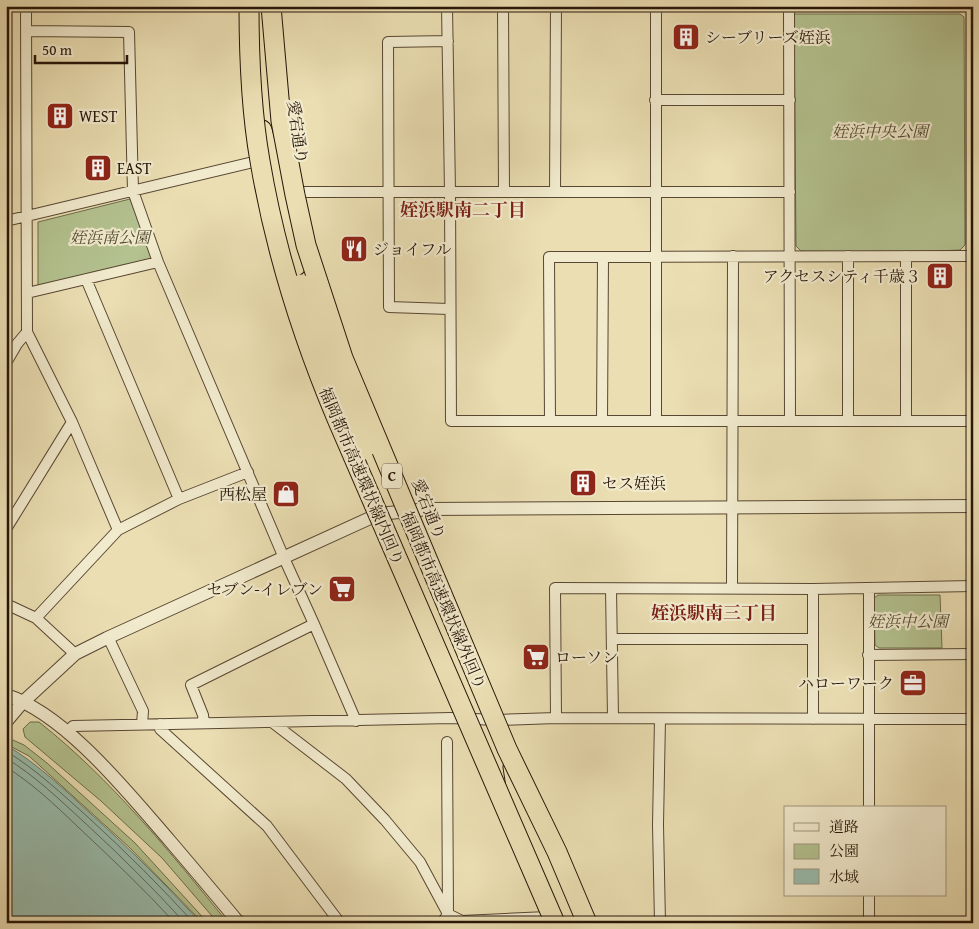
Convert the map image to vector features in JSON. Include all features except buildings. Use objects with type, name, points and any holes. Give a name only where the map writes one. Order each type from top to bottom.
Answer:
[{"type":"highway","name":"福岡都市高速環状線内回り","points":[[247,6],[251,85],[260,160],[279,250],[293,301],[316,370],[340,427],[521,827],[550,921]]},
{"type":"highway","name":"福岡都市高速環状線外回り","points":[[270,6],[282,121],[295,195],[309,253],[336,340],[364,411],[507,749],[589,923]]},
{"type":"highway","points":[[251,90],[272,164],[290,268],[359,440],[440,627],[521,827],[576,923]]},
{"type":"highway","points":[[510,754],[521,827]]},
{"type":"street","points":[[26,6],[27,332],[72,422],[118,530]]},
{"type":"street","points":[[247,6],[251,90],[262,160],[306,335],[325,387],[454,684],[550,921],[462,921],[450,918],[442,923]]},
{"type":"street","name":"愛宕通り","points":[[270,6],[275,85],[284,153],[309,263],[353,374],[412,510],[510,754],[564,863],[589,923]]},
{"type":"street","points":[[650,6],[448,6],[451,421],[973,421]]},
{"type":"street","points":[[503,6],[504,192]]},
{"type":"street","points":[[555,192],[556,6]]},
{"type":"street","points":[[656,421],[655,100],[658,6]]},
{"type":"street","points":[[790,6],[790,421]]},
{"type":"street","points":[[26,31],[129,32],[133,191],[158,262],[284,558],[356,720]]},
{"type":"street","points":[[448,42],[388,42],[388,192],[389,308],[449,309]]},
{"type":"street","points":[[655,100],[790,100]]},
{"type":"street","points":[[6,221],[262,160]]},
{"type":"street","points":[[292,192],[790,192]]},
{"type":"street","points":[[732,588],[733,256]]},
{"type":"street","points":[[848,256],[848,421]]},
{"type":"street","points":[[906,256],[906,421]]},
{"type":"street","points":[[550,421],[549,257],[973,256]]},
{"type":"street","points":[[602,421],[603,257]]},
{"type":"street","points":[[27,293],[158,262]]},
{"type":"street","points":[[86,279],[179,499]]},
{"type":"street","points":[[6,363],[17,344],[27,332]]},
{"type":"street","points":[[6,529],[72,422]]},
{"type":"street","points":[[36,618],[118,530],[179,499],[248,472]]},
{"type":"street","points":[[6,722],[22,703],[75,654],[175,606],[379,514],[412,510],[973,506]]},
{"type":"street","points":[[556,718],[555,588],[813,589],[973,586]]},
{"type":"street","points":[[869,588],[869,806]]},
{"type":"street","points":[[611,589],[613,718]]},
{"type":"street","points":[[812,719],[813,589]]},
{"type":"street","points":[[6,604],[36,618],[75,654]]},
{"type":"street","points":[[204,723],[203,715],[191,685],[314,624]]},
{"type":"street","points":[[108,637],[143,711],[142,724]]},
{"type":"street","points":[[612,639],[812,639]]},
{"type":"street","points":[[868,655],[973,654]]},
{"type":"street","points":[[6,695],[68,731],[143,810],[239,923]]},
{"type":"street","points":[[68,731],[74,726],[356,720],[556,718],[973,719]]},
{"type":"street","points":[[660,719],[658,825],[660,923]]},
{"type":"street","points":[[272,722],[346,779],[378,814],[420,862],[450,918]]},
{"type":"street","points":[[160,724],[160,729],[267,826],[340,923]]},
{"type":"street","points":[[447,742],[450,918]]},
{"type":"street","points":[[869,896],[869,923]]},
{"type":"green space","name":"姪浜中央公園","points":[[794,14],[960,14],[964,17],[965,245],[960,250],[912,252],[801,251],[796,246]]},
{"type":"green space","name":"姪浜南公園","points":[[130,199],[154,259],[38,288],[38,222]]},
{"type":"green space","name":"姪浜中公園","points":[[878,595],[940,595],[942,648],[879,648],[875,645],[874,598]]},
{"type":"green space","points":[[30,722],[39,722],[91,767],[162,843],[228,923],[218,923],[162,858],[101,801],[25,737],[23,729]]},
{"type":"green space","points":[[6,737],[24,745],[47,763],[135,843],[208,923],[203,923],[129,847],[29,756],[6,744]]},
{"type":"water","points":[[6,745],[40,769],[72,796],[134,854],[201,923],[6,923]]},
{"type":"place","name":"シーブリーズ姪浜","points":[[686,37]]},
{"type":"place","name":"WEST","points":[[60,116]]},
{"type":"place","name":"EAST","points":[[98,168]]},
{"type":"place","name":"ジョイフル","points":[[354,249]]},
{"type":"place","name":"アクセスシティ千歳３","points":[[940,276]]},
{"type":"place","name":"セス姪浜","points":[[583,483]]},
{"type":"place","name":"西松屋","points":[[286,494]]},
{"type":"place","name":"セブン-イレブン","points":[[342,589]]},
{"type":"place","name":"ローソン","points":[[536,657]]},
{"type":"place","name":"ハローワーク","points":[[913,683]]},
{"type":"district","name":"姪浜駅南二丁目","points":[[463,210]]},
{"type":"district","name":"姪浜駅南三丁目","points":[[714,613]]}]
